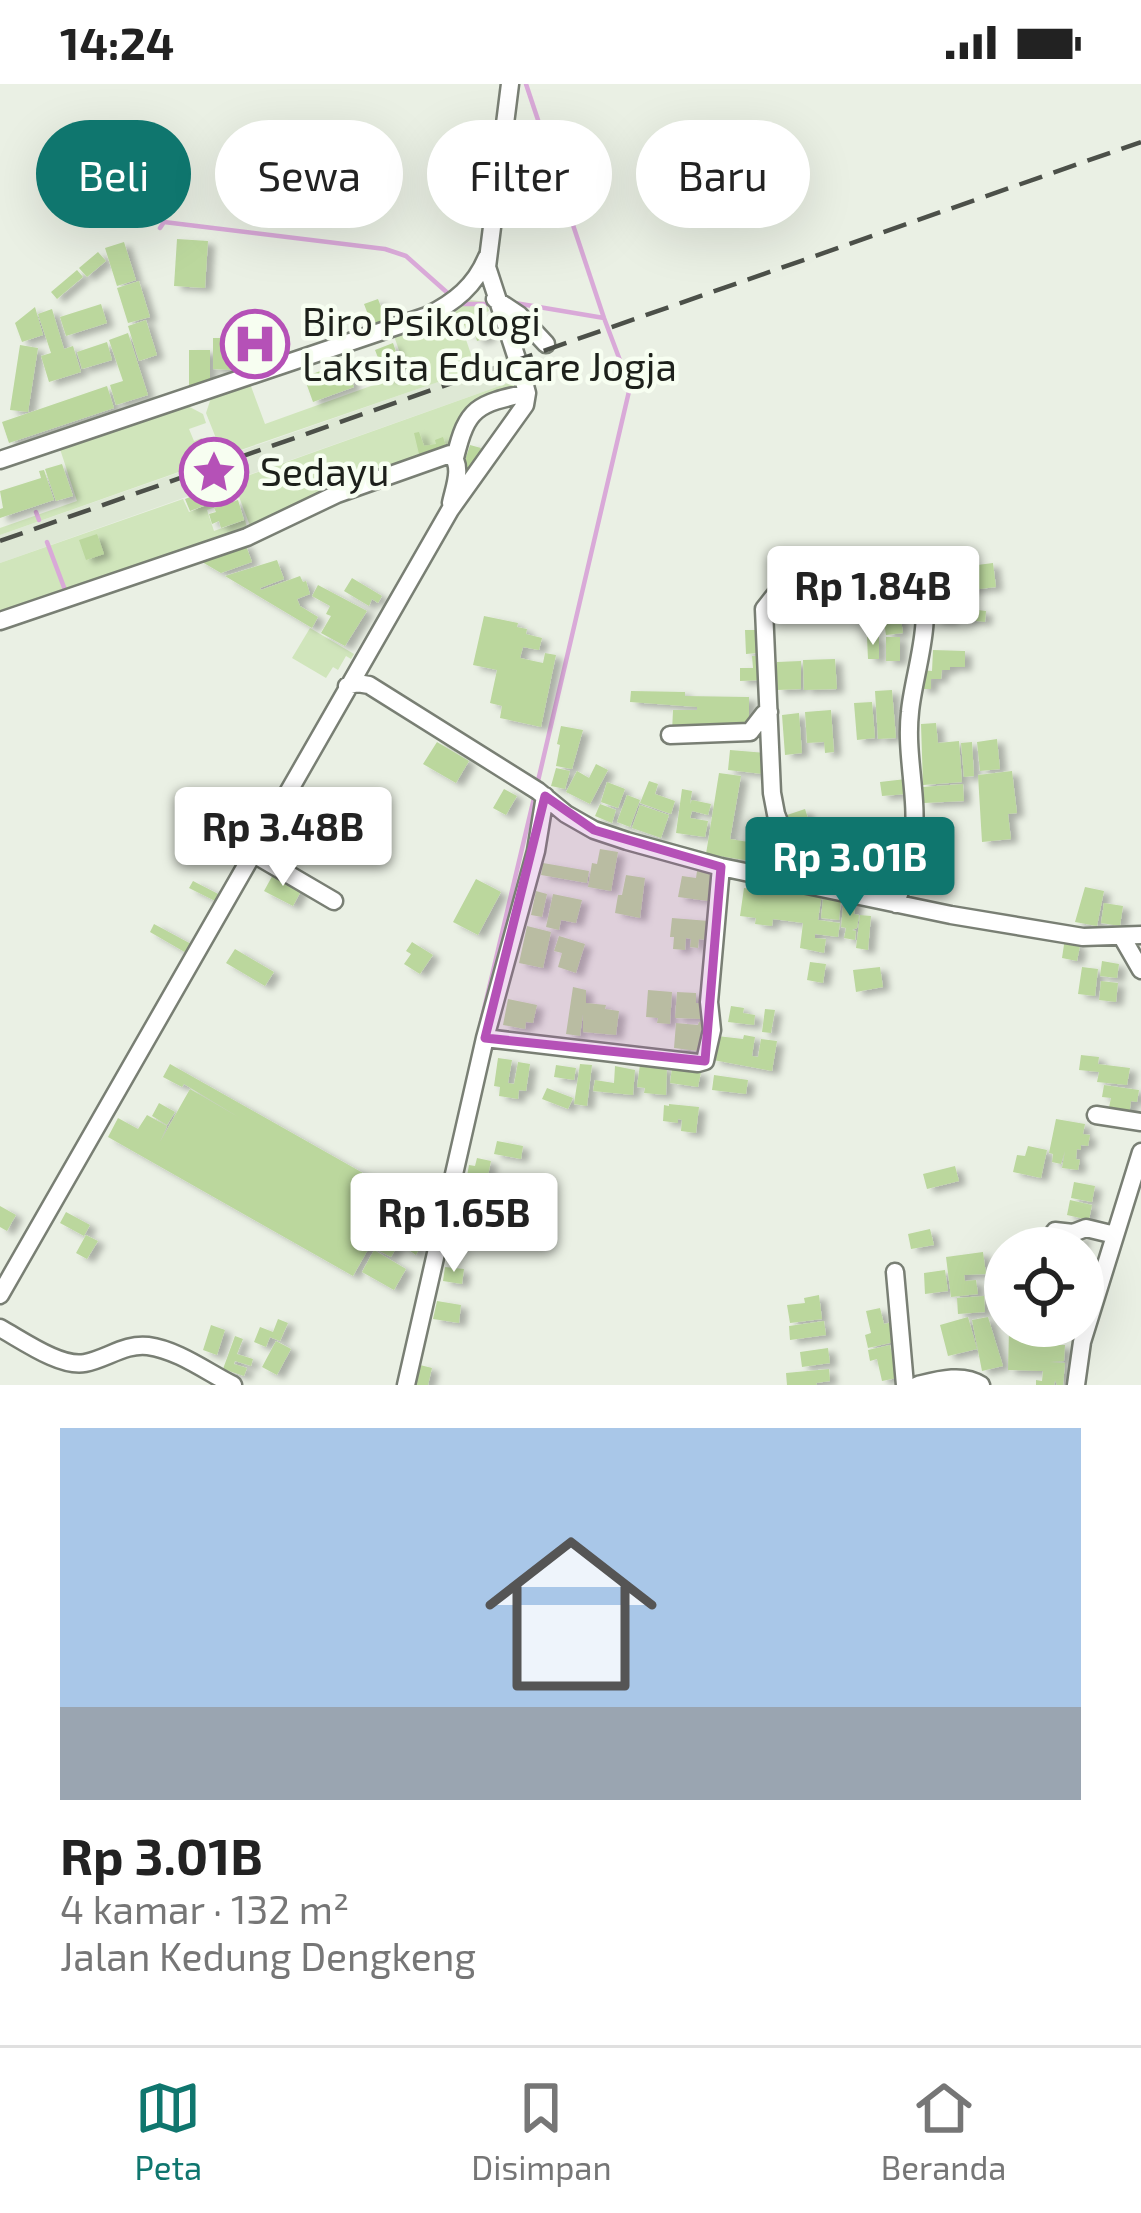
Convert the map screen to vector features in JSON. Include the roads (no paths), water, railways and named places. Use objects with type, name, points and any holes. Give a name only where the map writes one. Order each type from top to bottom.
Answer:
[{"type":"street","points":[[0,1295],[346,686],[450,510],[523,409],[527,393],[489,277],[487,256],[510,84]]},
{"type":"street","points":[[0,460],[427,316],[459,297],[475,280],[487,256]]},
{"type":"street","points":[[459,297],[496,300],[528,322],[546,344]]},
{"type":"street","points":[[450,510],[458,471],[455,458],[470,414],[527,393]]},
{"type":"street","points":[[0,621],[247,537],[338,494],[442,456],[455,458]]},
{"type":"street","points":[[803,884],[776,814],[769,761],[764,609],[791,588],[897,569],[913,575],[924,611],[910,712],[913,843],[896,904]]},
{"type":"street","points":[[371,646],[372,672],[391,698]]},
{"type":"street","points":[[346,686],[362,683],[391,698],[594,830],[682,859],[896,904],[1083,937],[1131,936],[1141,970]]},
{"type":"street","points":[[670,735],[750,732],[769,712]]},
{"type":"street","points":[[406,1385],[485,1038],[536,851],[544,796]]},
{"type":"street","points":[[252,853],[334,901]]},
{"type":"street","points":[[485,1038],[705,1061],[712,1030],[709,1002],[721,867]]},
{"type":"street","points":[[1096,1115],[1141,1122]]},
{"type":"street","points":[[1076,1385],[1082,1342],[1141,1152]]},
{"type":"street","points":[[1104,1232],[1114,1234]]},
{"type":"street","points":[[895,1272],[905,1385]]},
{"type":"street","points":[[0,1328],[68,1364],[148,1346],[172,1353],[233,1385]]},
{"type":"street","points":[[917,1385],[940,1379],[974,1380],[981,1385]]},
{"type":"waterway","points":[[526,84],[630,387],[538,781]]},
{"type":"waterway","points":[[191,225],[385,249],[406,256],[451,296]]},
{"type":"waterway","points":[[515,303],[604,318]]},
{"type":"waterway","points":[[463,304],[491,304]]},
{"type":"waterway","points":[[36,512],[39,520]]},
{"type":"waterway","points":[[47,542],[65,590]]},
{"type":"waterway","points":[[481,1022],[534,798]]},
{"type":"railway","points":[[0,541],[1141,142]]},
{"type":"place","name":"Biro Psikologi Laksita Educare Jogja","points":[[255,344]]},
{"type":"place","name":"Sedayu","points":[[214,472]]}]
